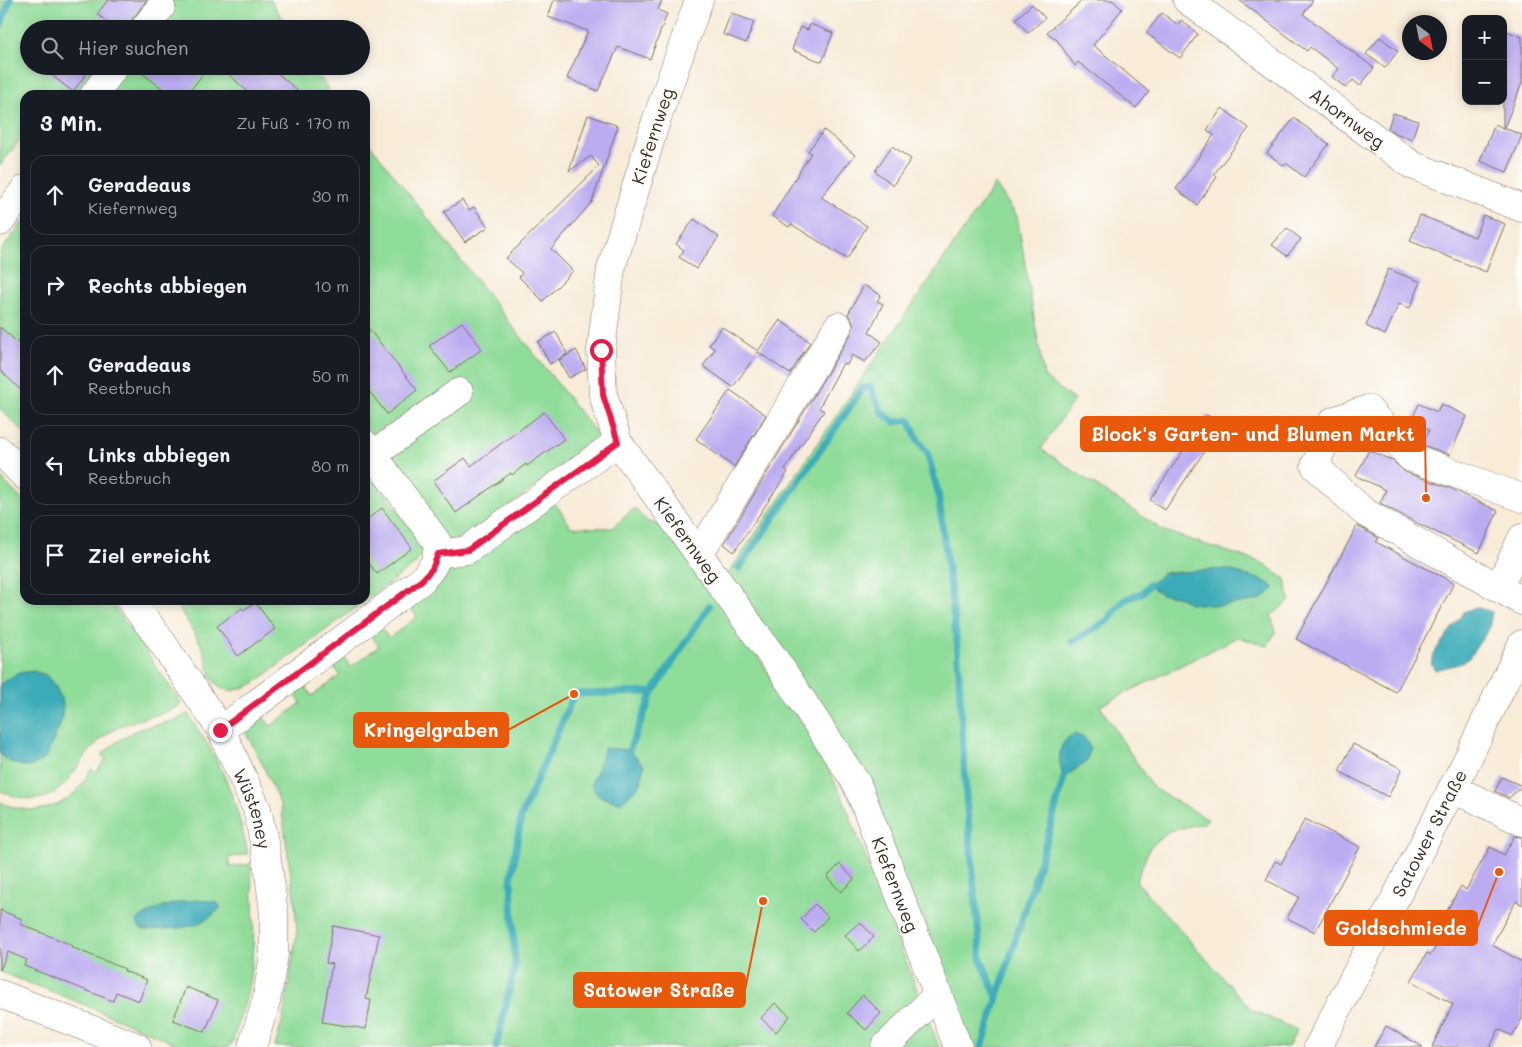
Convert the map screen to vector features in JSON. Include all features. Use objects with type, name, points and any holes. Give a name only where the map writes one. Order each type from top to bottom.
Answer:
[{"type":"street","name":"Kiefernweg","points":[[699,0],[657,118],[611,269],[601,350],[603,395],[618,442],[780,667],[857,784],[958,1047]]},
{"type":"street","name":"Ahornweg","points":[[1187,0],[1412,164],[1522,208]]},
{"type":"street","points":[[151,20],[161,7]]},
{"type":"street","points":[[98,90],[109,75]]},
{"type":"street","points":[[0,222],[20,196]]},
{"type":"street","points":[[699,554],[838,326]]},
{"type":"street","points":[[370,449],[459,392]]},
{"type":"street","points":[[1522,498],[1410,457],[1368,409],[1333,421],[1316,466],[1364,512],[1522,601]]},
{"type":"street","points":[[438,554],[468,550],[618,442]]},
{"type":"street","points":[[0,451],[20,471]]},
{"type":"street","points":[[220,730],[422,580],[432,569],[438,554],[437,542],[370,451]]},
{"type":"street","points":[[1499,587],[1522,538]]},
{"type":"street","name":"Wüsteney","points":[[134,605],[157,635],[220,730],[256,809],[264,842],[274,914],[274,955],[266,1002],[252,1047]]},
{"type":"street","name":"Satower Straße","points":[[1318,1047],[1467,760],[1522,644]]},
{"type":"street","points":[[1451,790],[1471,797],[1522,822]]},
{"type":"street","points":[[0,994],[137,1047]]},
{"type":"street","points":[[885,1047],[938,994]]},
{"type":"green space","points":[[0,0],[271,0],[283,20],[20,20],[20,75],[319,75],[329,90],[20,90],[20,140],[0,166]]},
{"type":"green space","points":[[370,144],[600,438],[466,539],[447,540],[370,433]]},
{"type":"green space","points":[[995,184],[1017,216],[1044,377],[1074,400],[1041,449],[1164,531],[1263,563],[1285,579],[1290,600],[1271,616],[1276,632],[1267,646],[1238,637],[1100,706],[1153,788],[1208,819],[1204,823],[1169,831],[1150,847],[1136,881],[1252,1010],[1297,1030],[1288,1047],[969,1047],[929,935],[723,581]]},
{"type":"green space","points":[[20,226],[20,428],[0,409],[0,252]]},
{"type":"green space","points":[[370,473],[422,544],[421,556],[415,564],[370,597]]},
{"type":"green space","points":[[0,477],[20,498],[20,605],[113,605],[182,704],[165,712],[127,723],[110,732],[96,744],[65,784],[54,793],[40,798],[23,798],[0,791]]},
{"type":"green space","points":[[551,497],[571,527],[612,528],[634,508],[647,521],[673,530],[813,739],[842,796],[939,1047],[275,1047],[283,1018],[297,932],[295,904],[281,806],[258,755],[246,734],[249,724],[260,713],[271,726],[301,703],[291,689],[302,682],[312,696],[340,675],[330,661],[340,652],[351,667],[379,646],[368,632],[378,624],[389,638],[417,617],[407,603],[441,570]]},
{"type":"green space","points":[[176,605],[360,605],[253,684],[232,691],[224,689],[213,679],[203,649]]},
{"type":"green space","points":[[188,714],[218,763],[228,785],[239,819],[248,854],[228,858],[230,867],[250,864],[254,916],[253,951],[245,1002],[229,1047],[183,1047],[66,997],[0,972],[0,802],[28,810],[53,806],[75,792],[84,782],[91,769],[96,772],[106,759],[101,755],[112,745],[140,729],[175,720]]},
{"type":"water","points":[[1226,569],[1265,581],[1275,588],[1260,600],[1220,606],[1189,603],[1177,596],[1161,594],[1149,585],[1164,573]]},
{"type":"water","points":[[1476,607],[1492,612],[1489,629],[1468,659],[1463,663],[1435,670],[1431,664],[1436,650],[1464,612]]},
{"type":"water","points":[[33,671],[46,675],[56,687],[63,703],[62,720],[46,758],[31,767],[10,762],[0,753],[0,684],[18,673]]},
{"type":"water","points":[[1074,734],[1085,738],[1090,748],[1087,761],[1068,775],[1062,773],[1060,751],[1064,742]]},
{"type":"water","points":[[605,748],[629,750],[644,765],[641,784],[621,803],[598,796],[591,785]]},
{"type":"water","points":[[197,900],[217,902],[221,908],[201,922],[180,928],[146,930],[140,928],[136,921],[150,912],[165,906]]},
{"type":"building","points":[[108,0],[147,0],[132,20],[105,20],[97,14]]},
{"type":"building","points":[[554,0],[662,0],[658,10],[667,14],[650,59],[618,47],[598,91],[567,78],[588,31],[548,17]]},
{"type":"building","points":[[1083,0],[1112,0],[1122,9],[1093,45],[1149,92],[1136,108],[1078,62],[1075,66],[1057,40],[1047,32]]},
{"type":"building","points":[[1239,0],[1313,0],[1303,14],[1374,68],[1360,86],[1353,80],[1346,88],[1332,77],[1339,69],[1310,47],[1307,51]]},
{"type":"building","points":[[1032,4],[1045,18],[1028,33],[1016,19]]},
{"type":"building","points":[[731,13],[754,22],[746,43],[723,34]]},
{"type":"building","points":[[1162,13],[1178,25],[1181,20],[1198,34],[1180,58],[1146,33]]},
{"type":"building","points":[[810,24],[833,33],[822,62],[792,50],[800,27],[808,30]]},
{"type":"building","points":[[1507,31],[1522,37],[1522,83],[1504,128],[1522,135],[1507,172],[1480,161],[1495,124],[1503,128],[1503,105],[1507,105]]},
{"type":"building","points":[[1380,37],[1398,51],[1385,68],[1366,54]]},
{"type":"building","points":[[51,75],[85,75],[74,90],[70,90]]},
{"type":"building","points":[[145,75],[202,75],[191,90],[164,90]]},
{"type":"building","points":[[230,75],[280,75],[296,90],[246,90]]},
{"type":"building","points":[[1222,108],[1249,128],[1214,174],[1217,177],[1197,205],[1176,189],[1214,135],[1207,130]]},
{"type":"building","points":[[1393,113],[1418,121],[1412,139],[1395,133],[1388,128]]},
{"type":"building","points":[[588,115],[618,126],[592,202],[551,249],[573,271],[543,301],[519,277],[522,273],[506,258],[599,166],[591,156],[569,171]]},
{"type":"building","points":[[1294,118],[1329,144],[1304,177],[1286,163],[1284,166],[1267,153]]},
{"type":"building","points":[[824,130],[855,155],[821,197],[867,226],[847,259],[791,224],[789,227],[772,216],[811,153],[808,151]]},
{"type":"building","points":[[892,146],[911,159],[893,185],[875,171]]},
{"type":"building","points":[[462,200],[469,210],[474,207],[488,227],[465,242],[444,212]]},
{"type":"building","points":[[1420,215],[1475,237],[1483,215],[1505,224],[1486,272],[1410,241]]},
{"type":"building","points":[[694,219],[719,237],[696,269],[679,257],[684,250],[676,244]]},
{"type":"building","points":[[1287,228],[1301,239],[1287,256],[1272,245]]},
{"type":"building","points":[[1388,269],[1421,282],[1410,308],[1399,304],[1385,335],[1366,326]]},
{"type":"building","points":[[864,285],[881,295],[877,301],[883,304],[869,332],[882,342],[865,362],[852,355],[847,365],[843,363],[819,408],[824,411],[785,469],[788,472],[734,552],[724,544],[851,334],[854,326],[848,314]]},
{"type":"building","points":[[780,320],[810,342],[790,374],[758,352],[733,387],[703,366],[715,349],[709,345],[722,327],[758,351]]},
{"type":"building","points":[[462,322],[482,349],[450,372],[429,346]]},
{"type":"building","points":[[0,327],[20,345],[20,389],[0,370]]},
{"type":"building","points":[[370,330],[417,390],[387,414],[370,392]]},
{"type":"building","points":[[556,332],[567,354],[550,364],[538,342]]},
{"type":"building","points":[[576,350],[586,369],[569,378],[559,360]]},
{"type":"building","points":[[730,390],[766,415],[734,467],[696,439]]},
{"type":"building","points":[[1419,404],[1437,412],[1441,404],[1467,416],[1450,455],[1423,445],[1429,430],[1411,421]]},
{"type":"building","points":[[544,412],[564,439],[527,466],[526,464],[512,475],[511,473],[456,513],[433,481],[465,458],[471,466]]},
{"type":"building","points":[[1207,415],[1222,425],[1165,510],[1150,500]]},
{"type":"building","points":[[1369,450],[1393,461],[1405,472],[1450,488],[1498,511],[1479,553],[1380,503],[1386,490],[1356,476]]},
{"type":"building","points":[[382,508],[412,548],[377,574],[370,565],[370,517]]},
{"type":"building","points":[[1357,526],[1379,538],[1376,542],[1454,583],[1396,692],[1296,639]]},
{"type":"building","points":[[251,605],[257,605],[275,629],[238,656],[217,626],[242,608],[244,610]]},
{"type":"building","points":[[1353,744],[1402,769],[1388,797],[1339,771]]},
{"type":"building","points":[[1502,777],[1522,786],[1509,798],[1495,791]]},
{"type":"building","points":[[1305,819],[1360,847],[1315,932],[1287,918],[1299,897],[1266,880],[1275,861],[1281,864]]},
{"type":"building","points":[[1515,836],[1522,837],[1522,905],[1516,901],[1492,945],[1522,962],[1522,1019],[1512,1036],[1499,1029],[1490,1047],[1432,1047],[1453,1004],[1411,981],[1427,953],[1431,955],[1448,925],[1441,921],[1461,886],[1466,890],[1490,847],[1504,855]]},
{"type":"building","points":[[840,864],[854,879],[841,892],[827,877]]},
{"type":"building","points":[[815,904],[828,917],[814,932],[801,919]]},
{"type":"building","points":[[0,910],[22,919],[20,924],[72,945],[71,947],[147,980],[139,1001],[116,992],[113,1001],[24,966],[27,960],[8,952],[0,970]]},
{"type":"building","points":[[860,922],[874,937],[859,951],[845,935]]},
{"type":"building","points":[[333,926],[379,935],[366,999],[371,1000],[366,1029],[322,1022],[332,964],[326,963]]},
{"type":"building","points":[[186,987],[218,1000],[205,1032],[173,1020]]},
{"type":"building","points":[[863,995],[881,1013],[866,1030],[847,1013]]},
{"type":"building","points":[[775,1003],[790,1016],[776,1032],[761,1018]]},
{"type":"building","points":[[1386,1026],[1423,1047],[1374,1047]]},
{"type":"waterway","points":[[0,27],[10,0]]},
{"type":"waterway","points":[[739,568],[863,388],[870,387],[882,412],[894,422],[909,420],[918,440],[927,452],[938,492],[957,642],[966,796],[981,960],[997,997]]},
{"type":"waterway","points":[[1072,642],[1107,621],[1124,600],[1142,593],[1149,585]]},
{"type":"waterway","points":[[496,1047],[515,966],[511,880],[521,817],[574,694],[653,692],[709,606]]},
{"type":"waterway","points":[[629,750],[653,692]]},
{"type":"waterway","points":[[982,1047],[1046,842],[1065,774]]},
{"type":"place","name":"Block's Garten- und Blumen Markt","points":[[1426,498]]},
{"type":"place","name":"Kringelgraben","points":[[574,694]]},
{"type":"place","name":"Goldschmiede","points":[[1499,872]]},
{"type":"place","name":"Satower Straße","points":[[763,901]]},
{"type":"route","points":[[220,730],[422,580],[432,569],[438,554],[468,550],[618,442],[603,395],[601,350]]}]
